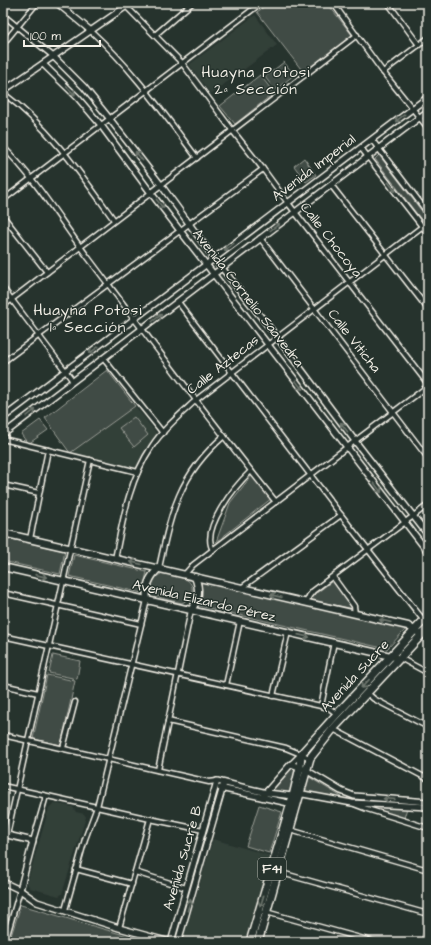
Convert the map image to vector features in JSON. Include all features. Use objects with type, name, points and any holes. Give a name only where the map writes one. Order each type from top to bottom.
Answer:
[{"type":"main road","name":"Avenida Elizardo Pérez","points":[[3,534],[185,574],[408,626],[415,630]]},
{"type":"main road","name":"Avenida Elizardo Pérez","points":[[3,567],[400,658]]},
{"type":"main road","points":[[147,600],[148,582],[159,568]]},
{"type":"main road","points":[[191,610],[195,604],[198,592],[198,585],[195,577]]},
{"type":"main road","name":"Avenida Sucre","points":[[302,754],[415,630],[427,623]]},
{"type":"main road","name":"Avenida Sucre","points":[[333,729],[422,635],[427,623]]},
{"type":"main road","points":[[415,630],[422,635]]},
{"type":"main road","name":"F41","points":[[303,768],[333,729]]},
{"type":"main road","name":"F41","points":[[250,942],[297,796],[303,768],[302,754]]},
{"type":"main road","name":"F41","points":[[258,942],[290,830],[294,805]]},
{"type":"street","points":[[3,44],[37,3]]},
{"type":"street","points":[[57,3],[91,31],[119,59],[146,91],[197,158]]},
{"type":"street","points":[[155,35],[192,3]]},
{"type":"street","points":[[3,200],[100,124],[146,91],[261,3]]},
{"type":"street","points":[[333,3],[383,72],[428,128]]},
{"type":"street","points":[[388,3],[419,45]]},
{"type":"street","points":[[114,220],[65,152],[21,106],[3,92],[127,4]]},
{"type":"street","name":"Calle Chocoya","points":[[127,4],[182,63],[428,385]]},
{"type":"street","points":[[3,15],[54,57]]},
{"type":"street","points":[[3,306],[357,35]]},
{"type":"street","points":[[383,72],[428,38]]},
{"type":"street","name":"Avenida Cornelio Saavedra","points":[[54,57],[84,87],[109,118],[161,185],[214,258],[277,337],[428,535]]},
{"type":"street","name":"Avenida Cornelio Saavedra","points":[[43,64],[77,97],[100,124],[151,193],[428,552]]},
{"type":"street","name":"Avenida Imperial","points":[[3,418],[428,97]]},
{"type":"street","name":"Avenida Imperial","points":[[4,436],[73,381],[428,111]]},
{"type":"street","points":[[372,140],[428,213]]},
{"type":"street","points":[[3,147],[31,179],[142,330],[276,502]]},
{"type":"street","points":[[361,148],[428,234]]},
{"type":"street","points":[[3,362],[263,168]]},
{"type":"street","points":[[331,185],[428,309]]},
{"type":"street","points":[[3,216],[47,272]]},
{"type":"street","name":"Calle Aztecas","points":[[115,559],[132,485],[145,457],[162,433],[196,400],[428,222]]},
{"type":"street","name":"Calle Viticha","points":[[260,238],[428,458]]},
{"type":"street","points":[[3,288],[73,381]]},
{"type":"street","points":[[178,302],[368,550],[427,623]]},
{"type":"street","points":[[104,358],[162,433]]},
{"type":"street","points":[[185,574],[193,565],[428,385]]},
{"type":"street","points":[[4,436],[48,450],[138,472]]},
{"type":"street","points":[[159,568],[170,518],[179,495],[192,471],[201,459],[224,436]]},
{"type":"street","points":[[30,539],[48,450]]},
{"type":"street","points":[[33,841],[5,835],[17,789],[90,460]]},
{"type":"street","points":[[213,550],[210,546],[210,538],[218,514],[230,494],[251,471]]},
{"type":"street","points":[[3,485],[39,493]]},
{"type":"street","points":[[306,603],[313,591],[428,505]]},
{"type":"street","points":[[241,588],[341,515]]},
{"type":"street","points":[[333,577],[354,606],[355,614]]},
{"type":"street","points":[[3,593],[141,624]]},
{"type":"street","points":[[64,910],[85,839],[97,807],[147,600]]},
{"type":"street","points":[[158,770],[191,610]]},
{"type":"street","points":[[226,685],[240,621]]},
{"type":"street","points":[[273,696],[288,632]]},
{"type":"street","points":[[3,636],[321,706],[329,708],[337,714]]},
{"type":"street","points":[[321,706],[334,642]]},
{"type":"street","points":[[400,658],[428,673]]},
{"type":"street","points":[[3,685],[38,693]]},
{"type":"street","points":[[367,693],[374,699],[428,727]]},
{"type":"street","points":[[63,748],[74,702]]},
{"type":"street","points":[[168,721],[286,748],[310,758]]},
{"type":"street","points":[[333,729],[428,779]]},
{"type":"street","points":[[3,735],[210,782],[262,798],[294,805]]},
{"type":"street","points":[[262,798],[291,764],[302,754]]},
{"type":"street","points":[[291,764],[303,768],[341,791],[354,796],[428,802]]},
{"type":"street","name":"Avenida Sucre B","points":[[171,942],[216,784]]},
{"type":"street","points":[[3,786],[203,830]]},
{"type":"street","points":[[223,786],[267,793],[297,796],[303,794],[352,803],[428,807]]},
{"type":"street","name":"Avenida Sucre B","points":[[178,942],[223,786]]},
{"type":"street","points":[[5,942],[5,931],[20,890],[46,796]]},
{"type":"street","points":[[352,803],[354,796]]},
{"type":"street","points":[[352,803],[428,828]]},
{"type":"street","points":[[120,928],[150,819]]},
{"type":"street","points":[[290,830],[428,870]]},
{"type":"street","points":[[76,869],[132,884]]},
{"type":"street","points":[[135,872],[186,888]]},
{"type":"street","points":[[278,872],[428,914]]},
{"type":"street","points":[[3,882],[20,890],[37,902],[171,942]]},
{"type":"street","points":[[266,912],[375,942]]},
{"type":"street","points":[[424,942],[428,928]]},
{"type":"shaded area","points":[[269,3],[327,3],[352,35],[304,73],[257,12]]},
{"type":"shaded area","points":[[255,15],[277,45],[211,94],[190,64]]},
{"type":"shaded area","points":[[284,62],[294,75],[275,90],[265,77]]},
{"type":"shaded area","points":[[260,75],[274,93],[235,124],[220,106]]},
{"type":"shaded area","points":[[379,155],[427,218],[423,222],[375,159]]},
{"type":"shaded area","points":[[304,158],[316,175],[306,182],[294,166]]},
{"type":"shaded area","points":[[107,370],[135,406],[70,453],[45,418]]},
{"type":"shaded area","points":[[135,406],[157,434],[157,438],[153,441],[137,467],[135,468],[120,465],[70,453]]},
{"type":"shaded area","points":[[134,417],[148,435],[134,447],[119,428]]},
{"type":"shaded area","points":[[40,420],[48,430],[28,444],[21,434]]},
{"type":"shaded area","points":[[252,475],[272,498],[216,542],[230,503]]},
{"type":"shaded area","points":[[3,537],[65,551],[60,574],[3,561]]},
{"type":"shaded area","points":[[74,555],[147,572],[142,593],[69,576]]},
{"type":"shaded area","points":[[163,573],[185,579],[190,583],[192,586],[192,593],[188,599],[182,603],[163,598],[154,593],[152,589],[153,583],[157,576]]},
{"type":"shaded area","points":[[201,582],[404,628],[405,630],[387,649],[196,605],[201,594]]},
{"type":"shaded area","points":[[331,582],[334,582],[354,609],[311,600],[310,598]]},
{"type":"shaded area","points":[[53,655],[80,661],[77,679],[49,673]]},
{"type":"shaded area","points":[[47,675],[75,681],[61,745],[33,739]]},
{"type":"shaded area","points":[[291,767],[296,771],[291,792],[289,794],[274,792],[273,787]]},
{"type":"shaded area","points":[[309,777],[345,800],[305,791],[307,778]]},
{"type":"shaded area","points":[[54,803],[73,807],[76,812],[84,814],[86,817],[62,894],[59,896],[30,888],[27,883],[49,808]]},
{"type":"shaded area","points":[[259,805],[282,812],[269,853],[246,846]]},
{"type":"shaded area","points":[[365,807],[407,808],[404,818]]},
{"type":"shaded area","points":[[213,839],[271,856],[245,942],[182,942]]},
{"type":"shaded area","points":[[21,905],[148,942],[9,942]]},
{"type":"district","name":"Huayna Potosi 2ª Sección","points":[[256,80]]},
{"type":"district","name":"Huayna Potosi 1ª Sección","points":[[88,318]]}]
